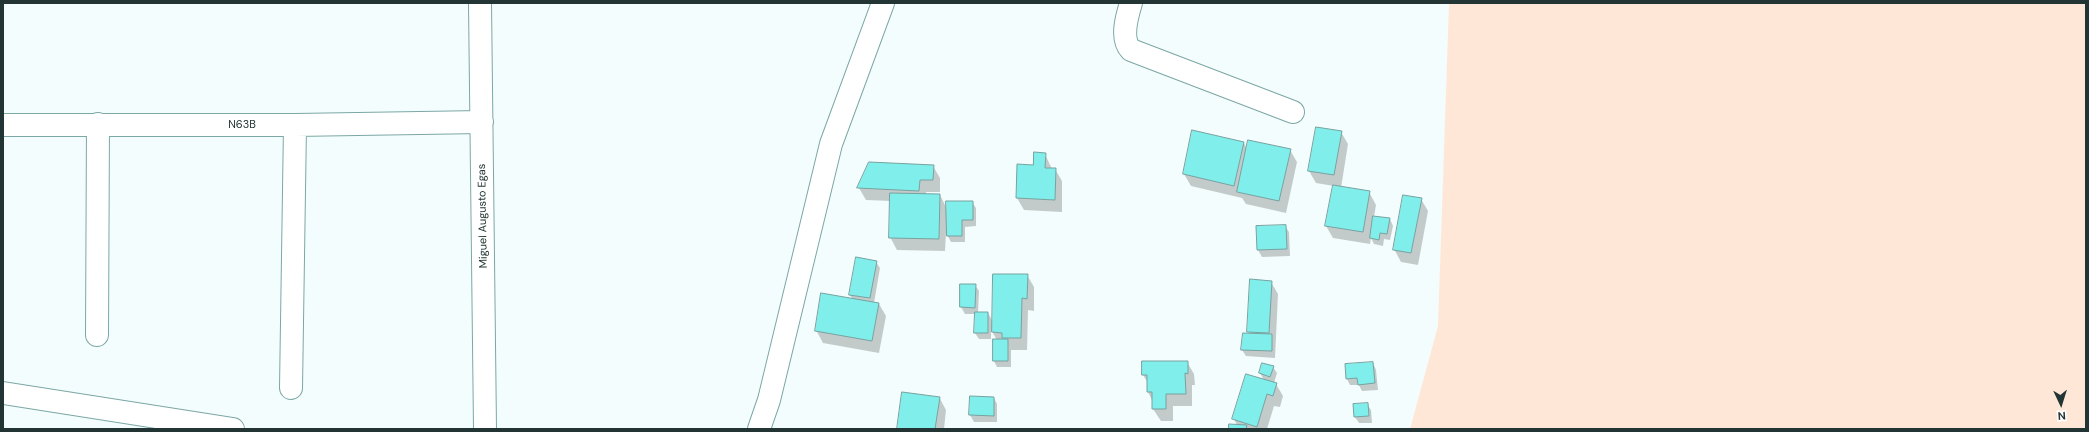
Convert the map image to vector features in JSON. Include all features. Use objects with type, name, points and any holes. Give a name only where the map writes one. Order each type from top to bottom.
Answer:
[{"type":"street","name":"Miguel Augusto Egas","points":[[480,3],[485,429]]},
{"type":"street","points":[[760,429],[831,144],[883,3]]},
{"type":"street","points":[[1131,3],[1126,28],[1126,41],[1131,50],[1293,112]]},
{"type":"street","name":"N63B","points":[[3,125],[295,125],[482,122]]},
{"type":"street","points":[[97,335],[98,124]]},
{"type":"street","points":[[291,388],[295,125]]},
{"type":"street","points":[[3,393],[233,429]]},
{"type":"shaded area","points":[[1449,3],[2086,3],[2086,429],[1410,429],[1438,326]]},
{"type":"building","points":[[1316,127],[1342,131],[1334,175],[1308,171]]},
{"type":"building","points":[[1192,130],[1244,142],[1234,186],[1183,174]]},
{"type":"building","points":[[1248,140],[1291,149],[1279,201],[1237,192]]},
{"type":"building","points":[[1034,152],[1046,153],[1045,168],[1056,168],[1055,200],[1016,198],[1017,164],[1033,165]]},
{"type":"building","points":[[869,162],[934,165],[933,180],[920,180],[919,191],[857,188]]},
{"type":"building","points":[[1333,185],[1370,191],[1363,232],[1325,226]]},
{"type":"building","points":[[890,193],[940,194],[939,239],[889,238]]},
{"type":"building","points":[[1403,195],[1422,198],[1411,253],[1393,250]]},
{"type":"building","points":[[946,201],[973,201],[973,220],[962,220],[962,236],[947,236]]},
{"type":"building","points":[[1373,216],[1390,218],[1387,234],[1380,233],[1379,240],[1370,238]]},
{"type":"building","points":[[1286,225],[1287,249],[1257,250],[1256,226]]},
{"type":"building","points":[[856,257],[877,261],[870,298],[849,295]]},
{"type":"building","points":[[993,274],[1028,274],[1027,299],[1022,298],[1021,338],[1002,338],[1002,333],[992,332]]},
{"type":"building","points":[[1250,279],[1272,281],[1269,333],[1247,332]]},
{"type":"building","points":[[960,284],[976,284],[975,308],[960,307]]},
{"type":"building","points":[[821,293],[879,303],[872,341],[815,331]]},
{"type":"building","points":[[975,312],[988,312],[988,333],[974,333]]},
{"type":"building","points":[[1243,333],[1272,334],[1272,351],[1241,350]]},
{"type":"building","points":[[993,339],[1008,339],[1008,361],[993,361]]},
{"type":"building","points":[[1142,361],[1188,361],[1188,374],[1185,373],[1186,394],[1166,394],[1166,409],[1152,409],[1152,392],[1147,392],[1147,375],[1142,375]]},
{"type":"building","points":[[1373,362],[1375,383],[1358,385],[1357,378],[1346,379],[1345,364]]},
{"type":"building","points":[[1262,363],[1274,366],[1270,377],[1259,373]]},
{"type":"building","points":[[1246,374],[1277,383],[1273,396],[1267,394],[1257,427],[1232,419]]},
{"type":"building","points":[[902,392],[940,397],[935,429],[897,429]]},
{"type":"building","points":[[970,396],[994,397],[994,416],[969,415]]},
{"type":"building","points":[[1368,403],[1369,416],[1354,417],[1353,404]]},
{"type":"building","points":[[1229,424],[1247,425],[1246,429],[1229,429]]}]
